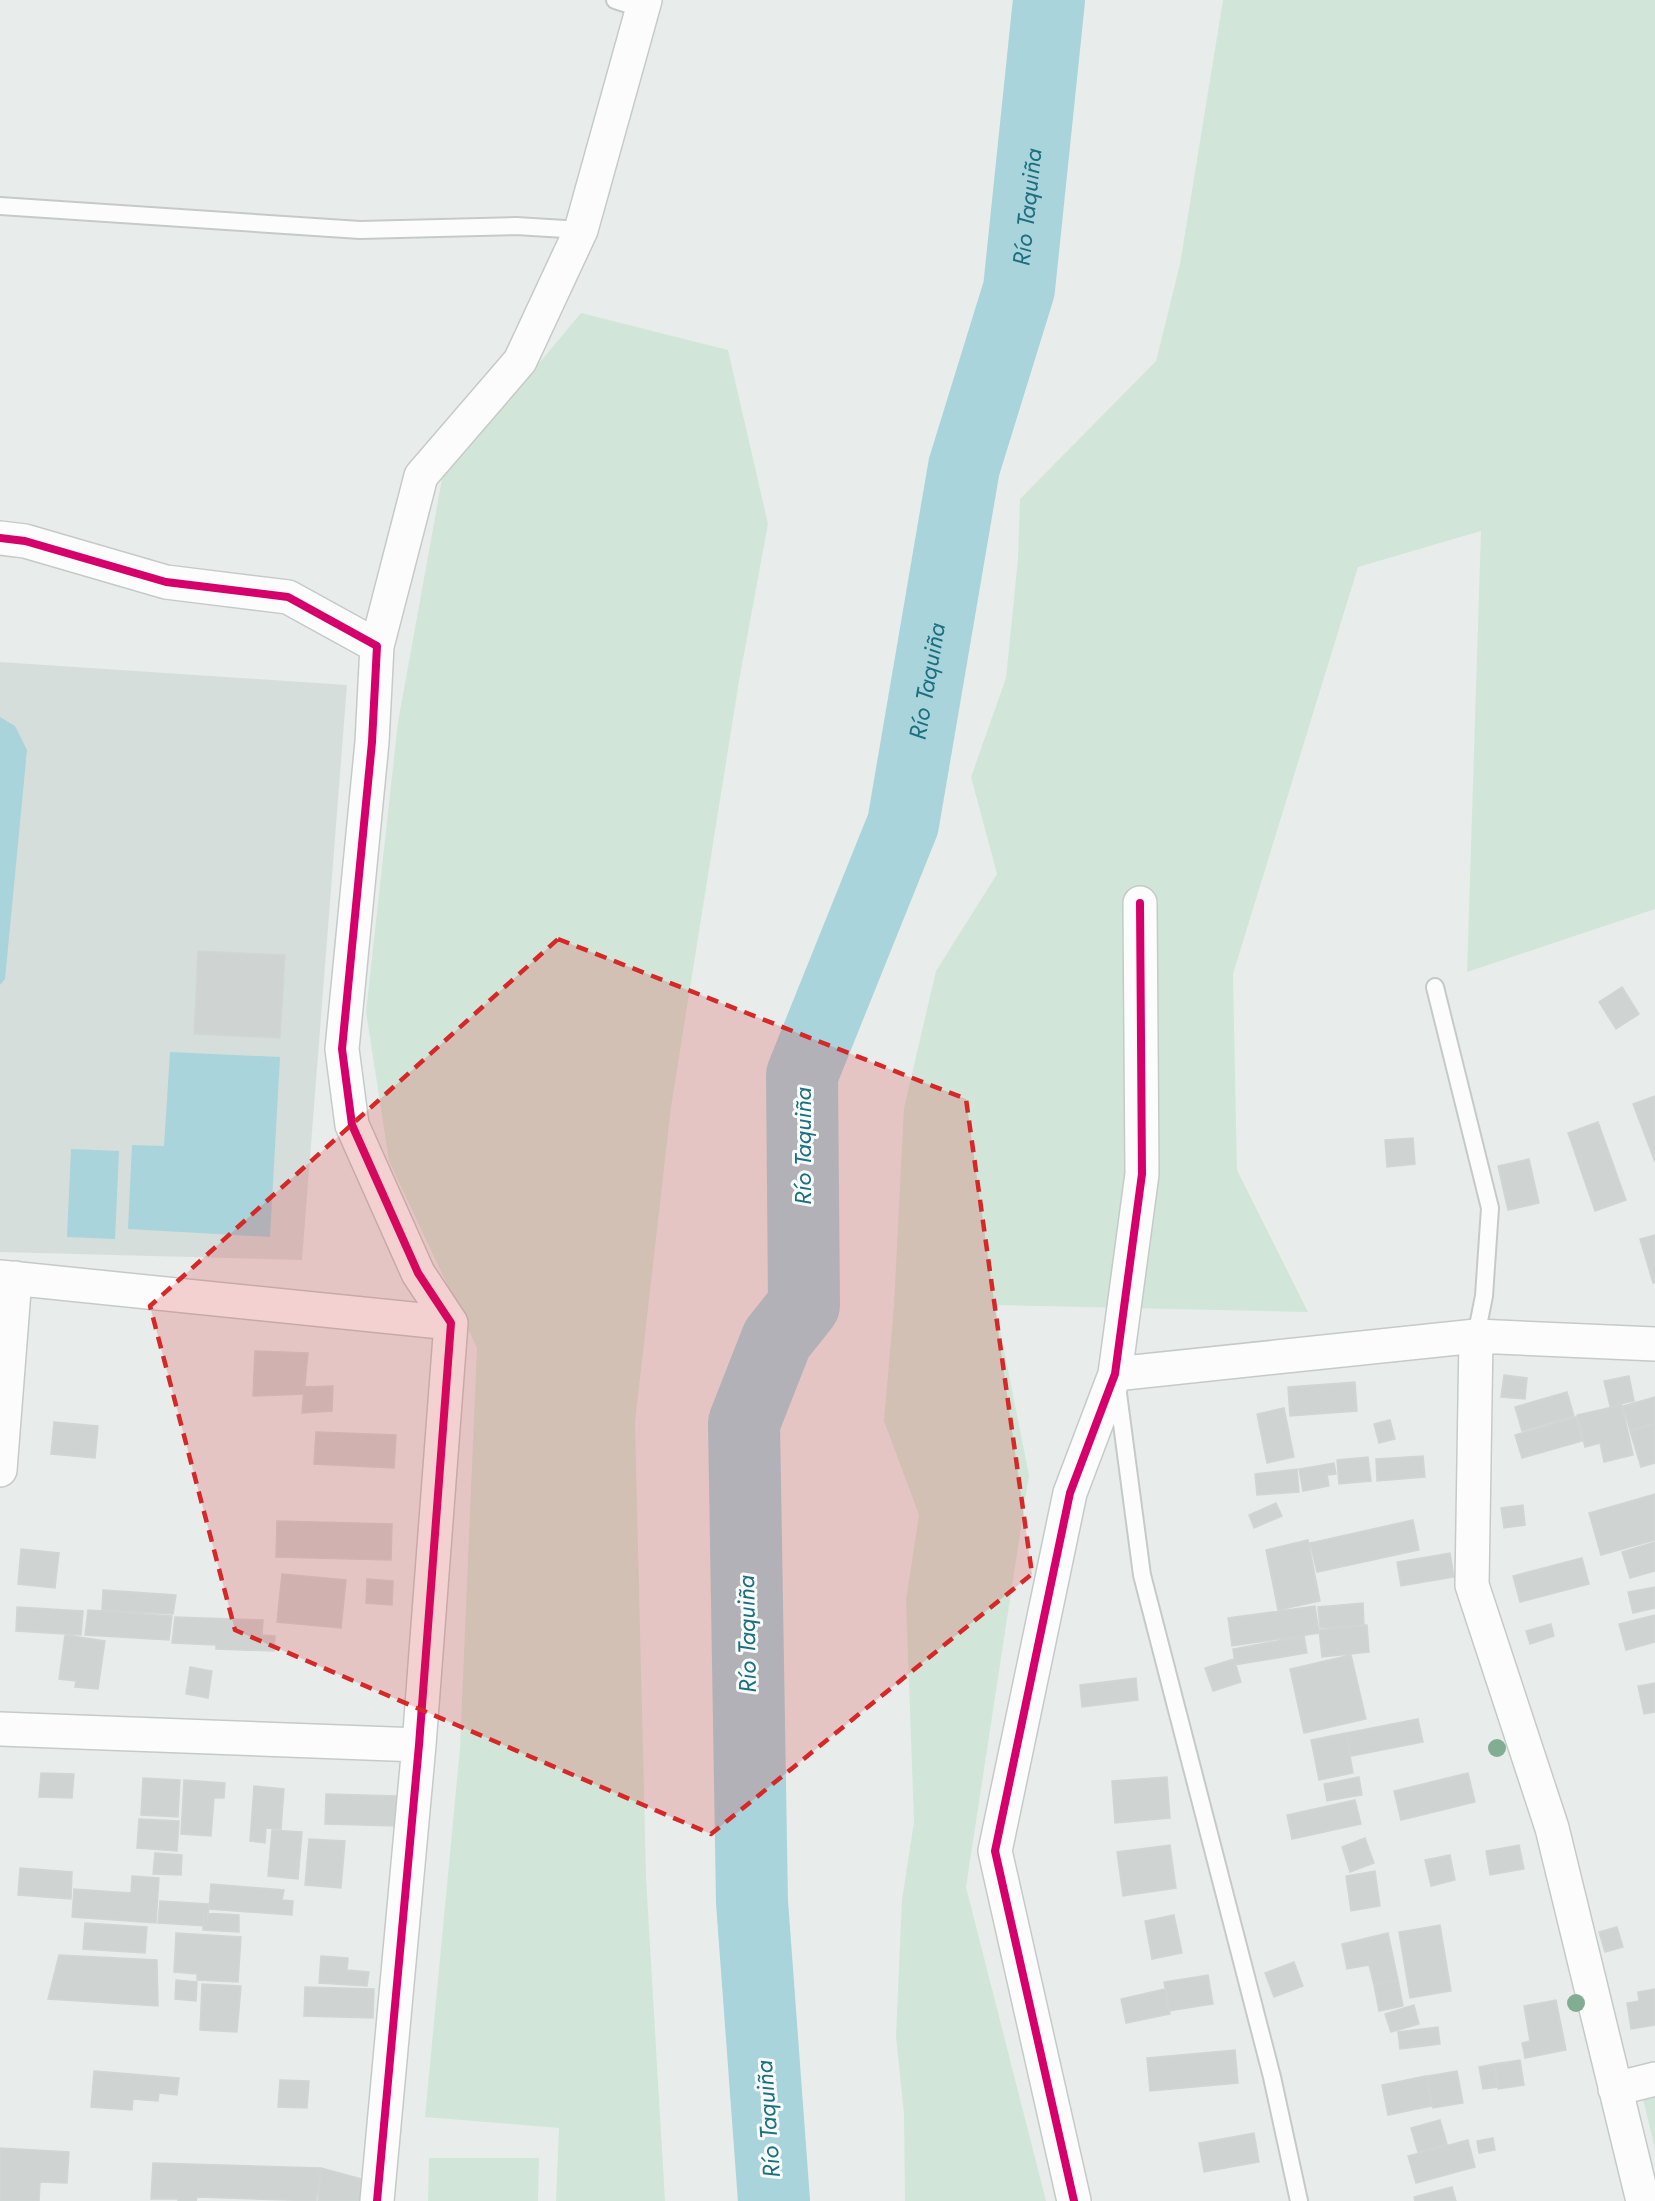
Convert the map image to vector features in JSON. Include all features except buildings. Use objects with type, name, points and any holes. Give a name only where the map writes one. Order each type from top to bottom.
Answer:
[{"type":"street","points":[[377,2201],[419,1745],[451,1323],[417,1273],[352,1125],[342,1049],[372,742],[377,646],[421,476],[520,361],[581,230],[634,3]]},
{"type":"street","points":[[0,538],[25,541],[166,582],[288,597],[377,646]]},
{"type":"street","points":[[1074,2201],[995,1851],[1070,1493],[1115,1374],[1142,1174],[1140,903]]},
{"type":"street","points":[[0,1470],[8,1277],[451,1323]]},
{"type":"street","points":[[1115,1374],[1476,1336],[1655,1344]]},
{"type":"street","points":[[1476,1336],[1472,1585],[1552,1828],[1642,2201]]},
{"type":"street","points":[[0,1730],[419,1745]]},
{"type":"street","points":[[1615,2089],[1655,2079]]},
{"type":"lane","points":[[0,206],[360,230],[516,226],[581,230]]},
{"type":"lane","points":[[1435,987],[1490,1208],[1484,1296],[1476,1336]]},
{"type":"lane","points":[[1115,1374],[1142,1575],[1272,2076],[1299,2201]]},
{"type":"highlighted area","points":[[558,939],[966,1099],[1032,1574],[711,1834],[235,1630],[150,1306]]},
{"type":"shaded area","points":[[0,662],[347,685],[302,1260],[0,1252]]},
{"type":"green space","points":[[1223,0],[1655,0],[1655,909],[1467,972],[1481,531],[1358,567],[1233,974],[1237,1170],[1308,1312],[995,1305],[1029,1475],[966,1887],[1046,2201],[905,2201],[904,2114],[896,2036],[902,1900],[914,1822],[906,1600],[919,1515],[884,1421],[894,1305],[904,1108],[936,971],[997,874],[971,777],[1006,678],[1018,559],[1020,499],[1156,361],[1180,264]]},
{"type":"green space","points":[[581,313],[728,350],[768,524],[739,681],[671,1107],[635,1422],[646,1877],[665,2201],[556,2201],[559,2128],[425,2117],[460,1748],[477,1348],[389,1161],[366,1012],[398,722],[442,479]]},
{"type":"green space","points":[[1655,2096],[1655,2149],[1643,2099]]},
{"type":"green space","points":[[429,2158],[539,2158],[538,2201],[428,2201]]},
{"type":"water","points":[[0,717],[15,726],[27,750],[5,979],[0,985]]},
{"type":"water","points":[[170,1052],[280,1057],[270,1237],[128,1229],[132,1145],[164,1146]]},
{"type":"water","points":[[71,1149],[119,1151],[115,1239],[67,1237]]},
{"type":"waterway","name":"Río Taquiña","points":[[774,2201],[752,1902],[744,1423],[777,1339],[804,1305],[802,1075],[903,824],[964,467],[1019,289],[1049,0]]},
{"type":"cycle path","points":[[0,538],[25,541],[166,582],[288,597],[377,646],[372,742],[342,1049],[352,1125],[418,1273],[451,1323],[419,1745],[377,2201]]},
{"type":"cycle path","points":[[1074,2201],[995,1851],[1070,1493],[1115,1374],[1142,1174],[1140,903]]}]
